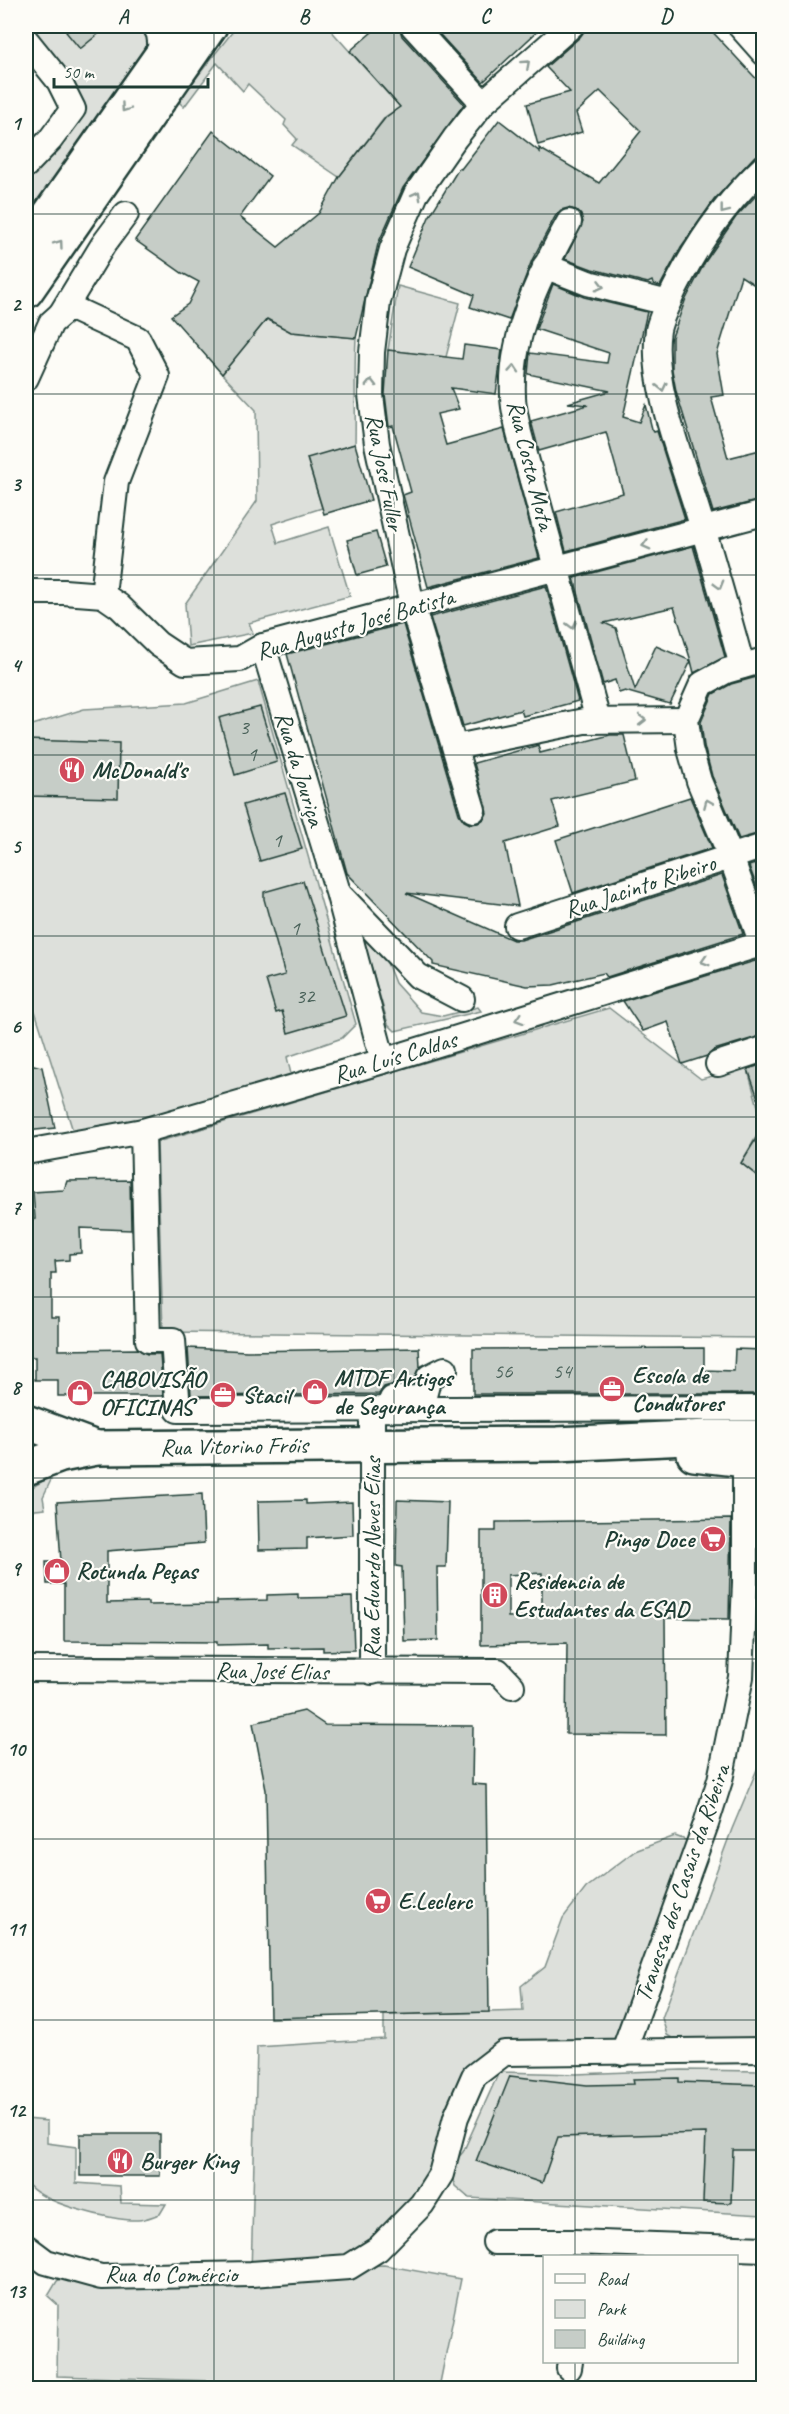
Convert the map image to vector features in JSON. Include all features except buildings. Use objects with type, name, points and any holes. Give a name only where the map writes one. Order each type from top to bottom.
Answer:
[{"type":"main road","points":[[26,248],[158,41],[182,26]]},
{"type":"main road","points":[[26,291],[210,26]]},
{"type":"main road","name":"Rua Vitorino Fróis","points":[[26,1422],[96,1448]]},
{"type":"main road","name":"Rua Vitorino Fróis","points":[[26,1468],[61,1455],[96,1448],[557,1444],[754,1448]]},
{"type":"street","points":[[26,34],[40,26]]},
{"type":"street","points":[[413,26],[483,103]]},
{"type":"street","name":"Rua José Fuller","points":[[473,810],[412,605],[379,453],[371,395],[372,352],[378,302],[392,249],[416,194],[455,138],[483,103],[571,26]]},
{"type":"street","points":[[740,26],[764,52]]},
{"type":"street","points":[[26,40],[59,81],[73,109],[50,140],[26,165]]},
{"type":"street","points":[[763,946],[731,857],[699,781],[690,749],[686,720],[702,684],[753,663],[703,529],[667,409],[657,366],[658,330],[668,303],[708,229],[738,191],[764,167]]},
{"type":"street","points":[[26,378],[51,323],[65,311],[103,245],[126,214]]},
{"type":"street","name":"Rua Costa Mota","points":[[568,222],[545,266],[521,327],[514,362],[513,397],[519,433],[598,720]]},
{"type":"street","points":[[545,266],[588,283],[668,303]]},
{"type":"street","points":[[26,592],[102,595],[116,482],[157,376],[138,339],[65,311]]},
{"type":"street","name":"Rua Augusto José Batista","points":[[102,595],[118,606],[158,644],[185,663],[240,659],[263,646],[764,513]]},
{"type":"street","name":"Rua da Jouriça","points":[[263,646],[338,892],[383,1061]]},
{"type":"street","points":[[456,747],[598,720],[686,720]]},
{"type":"street","name":"Rua Jacinto Ribeiro","points":[[517,926],[764,846]]},
{"type":"street","name":"Rua da Jouriça","points":[[338,892],[418,976],[462,999]]},
{"type":"street","name":"Rua Luís Caldas","points":[[26,1152],[143,1131],[763,946]]},
{"type":"street","points":[[718,1064],[764,1049]]},
{"type":"street","points":[[143,1131],[148,1340],[173,1340],[186,1405],[416,1398],[424,1396],[429,1377],[445,1369]]},
{"type":"street","points":[[482,1399],[711,1394]]},
{"type":"street","name":"Rua Vitorino Fróis","points":[[186,1405],[372,1411],[764,1408]]},
{"type":"street","points":[[372,1411],[372,1444]]},
{"type":"street","name":"Rua Eduardo Neves Elias","points":[[372,1444],[372,1672]]},
{"type":"street","name":"Travessa dos Casais da Ribeira","points":[[623,2053],[720,1780],[741,1677],[754,1582],[754,1448]]},
{"type":"street","name":"Rua José Elias","points":[[26,1669],[498,1671],[512,1686]]},
{"type":"street","points":[[623,2053],[764,2050]]},
{"type":"street","name":"Rua do Comércio","points":[[26,2247],[46,2262],[101,2277],[251,2274],[349,2267],[378,2250],[422,2204],[441,2174],[456,2117],[474,2076],[504,2053],[623,2053]]},
{"type":"street","points":[[495,2242],[573,2249],[764,2249]]},
{"type":"green space","points":[[40,26],[155,26],[159,34],[26,248],[26,164],[65,102],[26,34]]},
{"type":"green space","points":[[237,26],[327,26],[388,94],[416,96],[385,117],[339,177],[292,145],[297,139],[284,125],[286,120],[248,84],[243,91],[217,63],[184,107],[178,101]]},
{"type":"green space","points":[[398,286],[460,303],[446,357],[388,350]]},
{"type":"green space","points":[[267,319],[291,332],[356,338],[355,444],[307,459],[322,508],[272,524],[278,543],[329,527],[350,596],[249,623],[253,633],[188,646],[185,604],[257,501],[256,410],[222,374]]},
{"type":"green space","points":[[258,681],[356,1024],[342,1038],[287,1057],[294,1087],[74,1134],[35,1011],[26,1011],[26,727],[84,709],[186,703]]},
{"type":"green space","points":[[362,935],[380,945],[395,983],[421,1012],[443,1016],[478,1007],[481,1011],[395,1031],[388,1024]]},
{"type":"green space","points":[[609,1008],[701,1079],[747,1067],[763,1125],[741,1163],[763,1181],[763,1338],[163,1332],[157,1142]]},
{"type":"green space","points":[[50,1477],[51,1480],[43,1497],[45,1509],[26,1511],[26,1494],[34,1486]]},
{"type":"green space","points":[[763,1755],[763,2037],[677,2041],[667,2035],[662,2018],[732,1829]]},
{"type":"green space","points":[[675,1836],[699,1845],[623,2053],[494,2058],[441,2174],[351,2267],[384,2265],[461,2279],[439,2388],[57,2376],[58,2305],[48,2296],[57,2281],[75,2270],[251,2274],[257,2047],[384,2039],[384,2015],[523,2011],[521,1986],[545,1967],[563,1918],[586,1888],[635,1851]]},
{"type":"green space","points":[[682,2070],[763,2071],[763,2215],[469,2198],[455,2186],[449,2168],[463,2152],[499,2072],[576,2074]]},
{"type":"green space","points":[[26,2119],[47,2121],[47,2143],[76,2147],[76,2183],[120,2186],[121,2203],[166,2204],[160,2214],[141,2220],[126,2220],[60,2204],[33,2190],[26,2182]]},
{"type":"place","name":"McDonald's","points":[[72,770]]},
{"type":"place","name":"Escola de Condutores","points":[[612,1389]]},
{"type":"place","name":"MTDF Artigos de Segurança","points":[[315,1392]]},
{"type":"place","name":"CABOVISÃO OFICINAS","points":[[80,1393]]},
{"type":"place","name":"Stacil","points":[[223,1395]]},
{"type":"place","name":"Pingo Doce","points":[[713,1539]]},
{"type":"place","name":"Rotunda Peças","points":[[57,1571]]},
{"type":"place","name":"Residencia de Estudantes da ESAD","points":[[495,1595]]},
{"type":"place","name":"E.Leclerc","points":[[378,1901]]},
{"type":"place","name":"Burger King","points":[[120,2161]]}]
